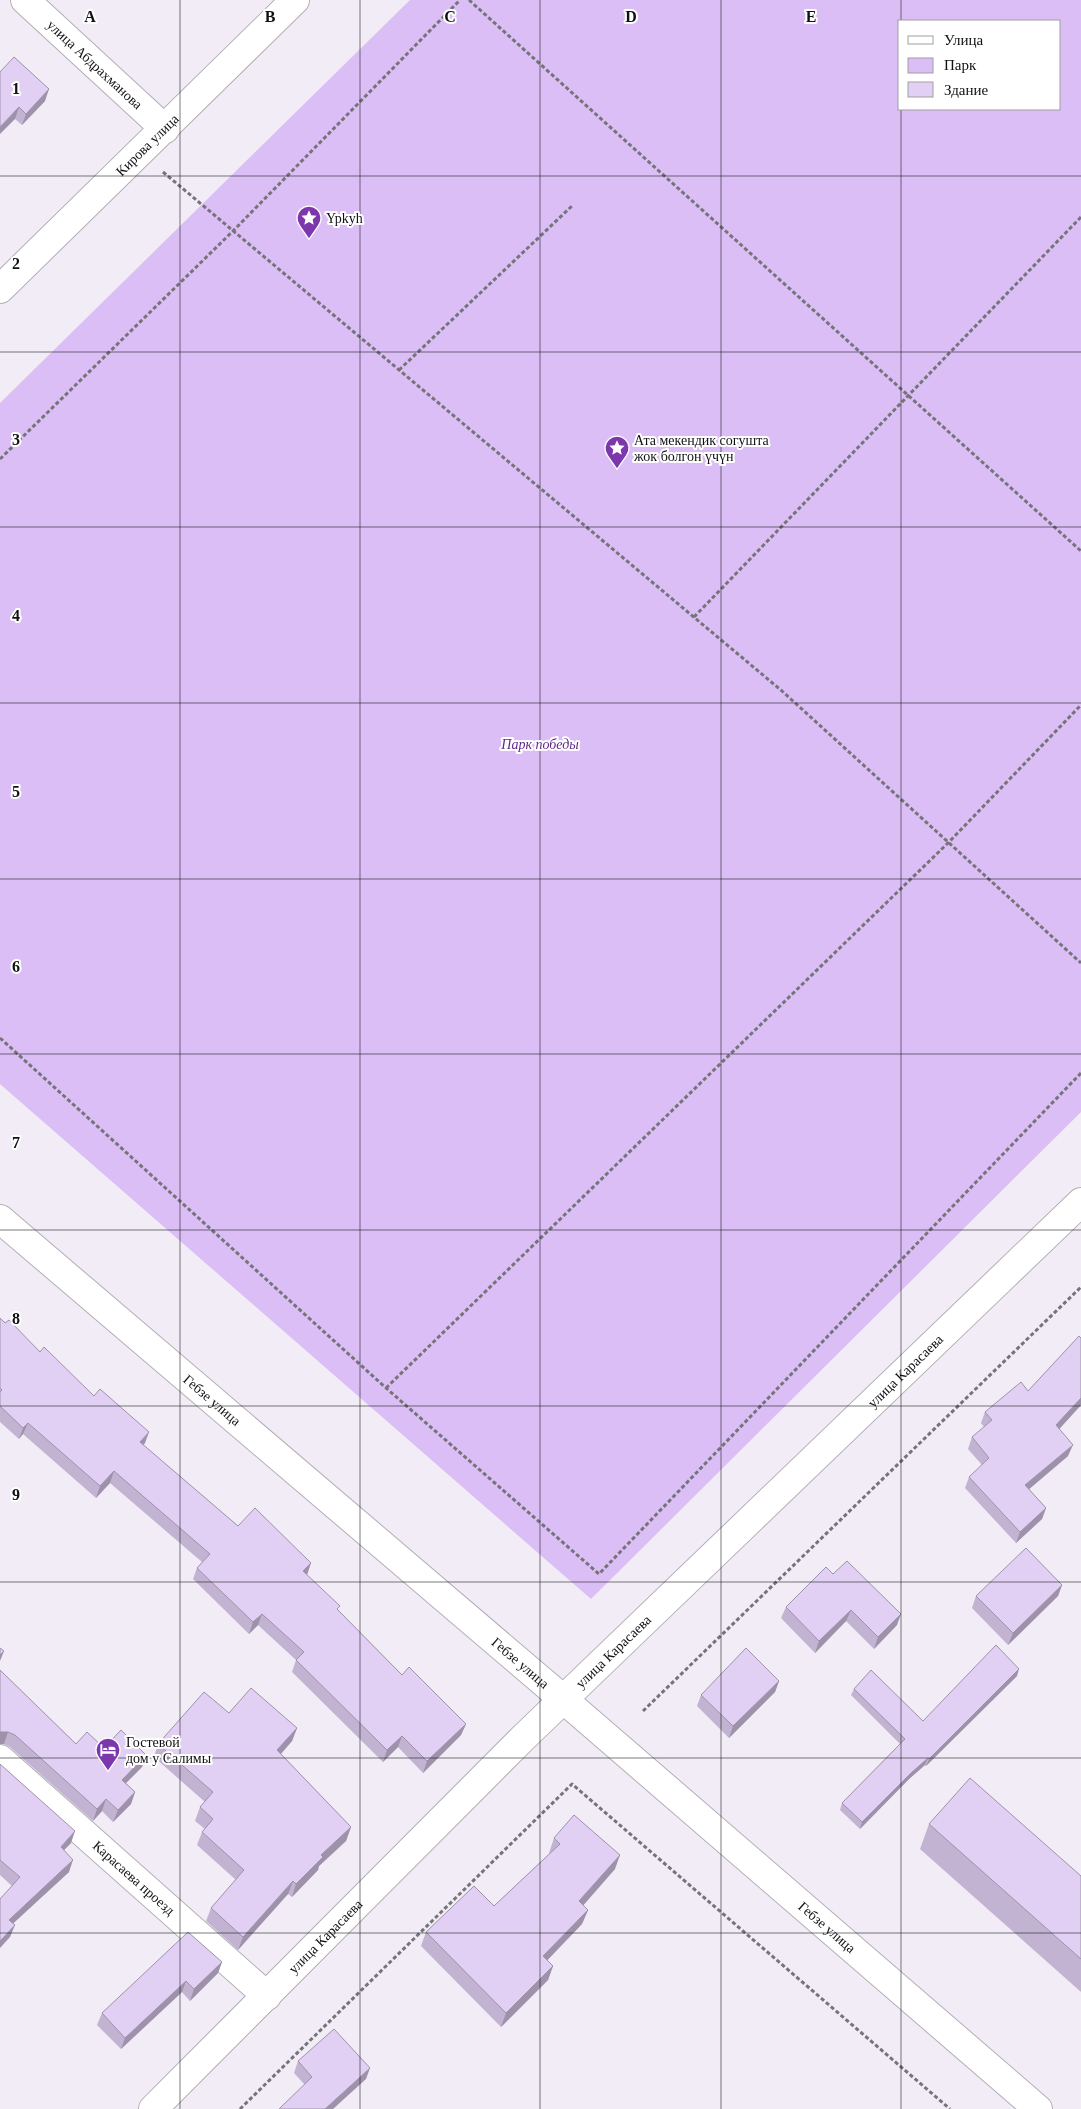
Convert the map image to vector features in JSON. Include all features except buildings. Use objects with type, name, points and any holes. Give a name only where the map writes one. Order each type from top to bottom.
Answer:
[{"type":"main road","name":"улица Абдрахманова","points":[[26,0],[165,129]]},
{"type":"main road","name":"Кирова улица","points":[[0,289],[295,0]]},
{"type":"main road","name":"улица Карасаева","points":[[153,2109],[564,1699],[1081,1202]]},
{"type":"main road","name":"Гебзе улица","points":[[0,1219],[564,1699],[1038,2109]]},
{"type":"main road","name":"Карасаева проезд","points":[[0,1759],[267,1996]]},
{"type":"path","points":[[0,459],[233,230],[460,0]]},
{"type":"path","points":[[469,0],[1081,552]]},
{"type":"path","points":[[140,153],[694,617],[826,730],[1081,963]]},
{"type":"path","points":[[398,370],[573,205]]},
{"type":"path","points":[[694,617],[1081,217]]},
{"type":"path","points":[[386,1388],[949,842],[1081,705]]},
{"type":"path","points":[[0,1038],[386,1388],[599,1574],[1081,1073]]},
{"type":"path","points":[[643,1710],[1081,1287]]},
{"type":"path","points":[[240,2109],[572,1784],[950,2109]]},
{"type":"green space","name":"Парк победы","points":[[410,0],[1081,0],[1081,1112],[591,1599],[0,1084],[0,403]]},
{"type":"place","name":"Ypkyh","points":[[309,239]]},
{"type":"place","name":"Ата мекендик согушта жок болгон үчүн","points":[[617,469]]},
{"type":"place","name":"Гостевой дом у Салимы","points":[[108,1771]]}]
